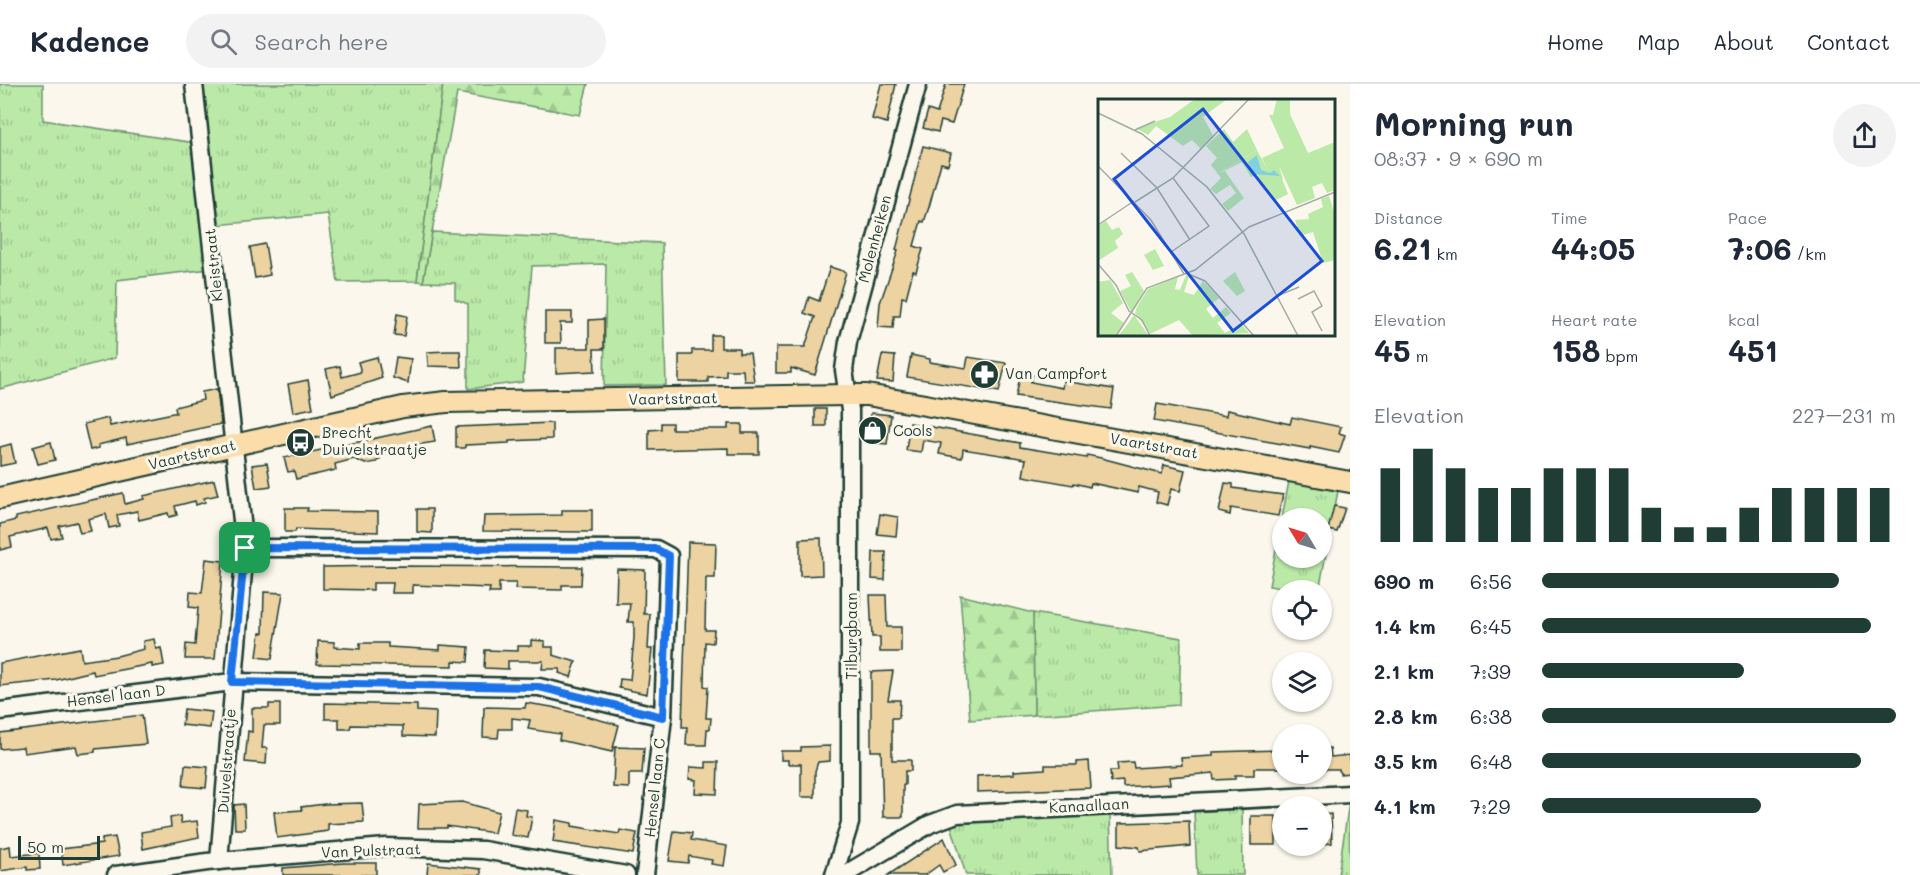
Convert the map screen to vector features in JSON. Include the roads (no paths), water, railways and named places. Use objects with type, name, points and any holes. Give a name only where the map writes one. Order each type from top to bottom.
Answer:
[{"type":"main road","name":"Vaartstraat","points":[[0,498],[403,407],[446,402],[846,395],[867,395],[1349,479]]},
{"type":"street","name":"Kleistraat","points":[[194,84],[234,446]]},
{"type":"street","name":"Molenheiken","points":[[846,395],[844,370],[848,342],[918,84]]},
{"type":"street","name":"Tilburgbaan","points":[[834,875],[850,822],[850,410],[846,395]]},
{"type":"street","name":"Duivelstraatje","points":[[211,866],[245,548],[234,446]]},
{"type":"street","name":"Hensel laan C","points":[[245,548],[656,549],[669,556],[663,717],[645,875]]},
{"type":"street","name":"Hensel laan D","points":[[0,711],[232,682],[539,687],[663,717]]},
{"type":"street","name":"Kanaallaan","points":[[844,875],[930,824],[957,814],[1350,794]]},
{"type":"street","name":"Van Pulstraat","points":[[116,875],[386,847],[483,850],[626,875]]},
{"type":"place","name":"Van Campfort","points":[[984,374]]},
{"type":"place","name":"Cools","points":[[872,431]]},
{"type":"place","name":"Brecht Duivelstraatje","points":[[301,442]]}]
